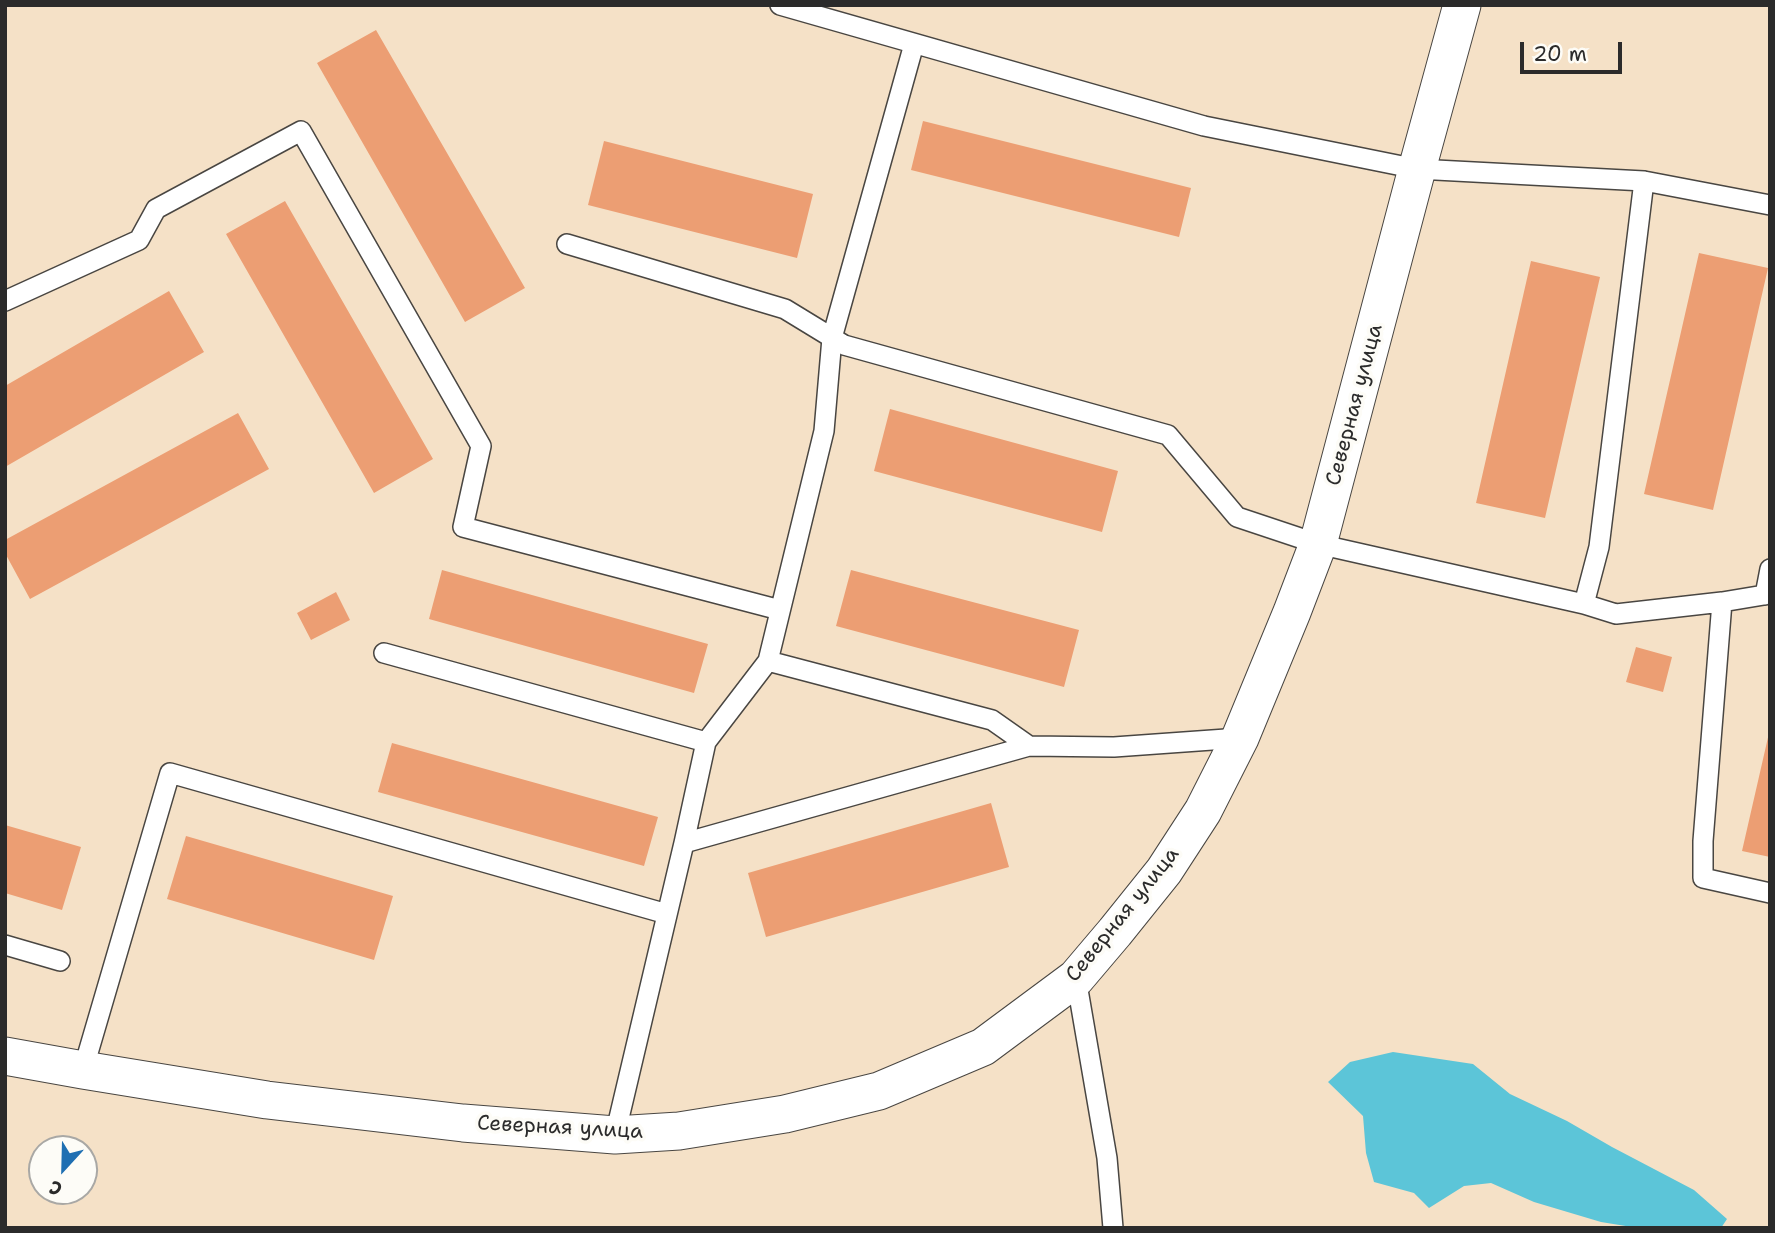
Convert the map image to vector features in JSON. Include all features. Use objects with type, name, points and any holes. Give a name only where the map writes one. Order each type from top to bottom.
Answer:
[{"type":"street","name":"Северная улица","points":[[5,1056],[320,1107],[463,1124],[615,1135],[679,1131],[785,1114],[879,1091],[983,1048],[1076,978],[1164,871],[1203,811],[1240,738],[1318,544],[1462,5]]},
{"type":"lane","points":[[780,5],[1204,125],[1417,169],[1644,181],[1770,205]]},
{"type":"lane","points":[[615,1135],[706,742],[768,661],[824,430],[832,338],[914,44]]},
{"type":"lane","points":[[5,301],[139,240],[156,209],[301,131],[481,446],[463,527],[780,610]]},
{"type":"lane","points":[[1584,604],[1599,547],[1644,181]]},
{"type":"lane","points":[[568,244],[785,309],[845,345],[1168,435],[1237,517],[1318,544],[1584,604],[1616,614],[1767,595],[1770,569]]},
{"type":"lane","points":[[1722,602],[1703,841],[1703,878],[1770,893]]},
{"type":"lane","points":[[384,653],[706,742]]},
{"type":"lane","points":[[768,661],[992,720],[1029,746]]},
{"type":"lane","points":[[684,843],[1029,746],[1114,747],[1240,738]]},
{"type":"lane","points":[[83,1070],[170,772],[667,914]]},
{"type":"lane","points":[[5,945],[60,961]]},
{"type":"lane","points":[[1076,978],[1107,1158],[1112,1228]]},
{"type":"water","points":[[1393,1052],[1473,1064],[1510,1094],[1567,1121],[1694,1190],[1727,1219],[1721,1228],[1638,1228],[1601,1222],[1534,1202],[1491,1183],[1464,1186],[1429,1208],[1414,1193],[1374,1182],[1366,1153],[1363,1116],[1328,1082],[1350,1062]]},
{"type":"building","points":[[376,30],[525,288],[465,322],[317,63]]},
{"type":"building","points":[[923,121],[1191,188],[1179,237],[911,170]]},
{"type":"building","points":[[604,141],[813,194],[797,258],[588,205]]},
{"type":"building","points":[[285,201],[433,459],[374,493],[226,234]]},
{"type":"building","points":[[1699,253],[1768,268],[1713,510],[1644,494]]},
{"type":"building","points":[[1531,261],[1600,277],[1545,518],[1476,503]]},
{"type":"building","points":[[169,291],[204,352],[5,467],[5,386]]},
{"type":"building","points":[[890,409],[1118,471],[1102,532],[874,471]]},
{"type":"building","points":[[238,413],[269,469],[30,599],[5,553],[5,540]]},
{"type":"building","points":[[442,570],[708,644],[694,693],[429,619]]},
{"type":"building","points":[[851,570],[1079,630],[1064,687],[836,626]]},
{"type":"building","points":[[336,592],[350,620],[311,640],[297,613]]},
{"type":"building","points":[[1636,647],[1672,657],[1663,692],[1626,682]]},
{"type":"building","points":[[1770,733],[1770,857],[1742,851]]},
{"type":"building","points":[[392,743],[658,817],[644,866],[378,792]]},
{"type":"building","points":[[991,803],[1009,867],[766,937],[748,873]]},
{"type":"building","points":[[5,825],[81,847],[62,910],[5,893]]},
{"type":"building","points":[[186,836],[393,896],[374,960],[167,899]]}]
